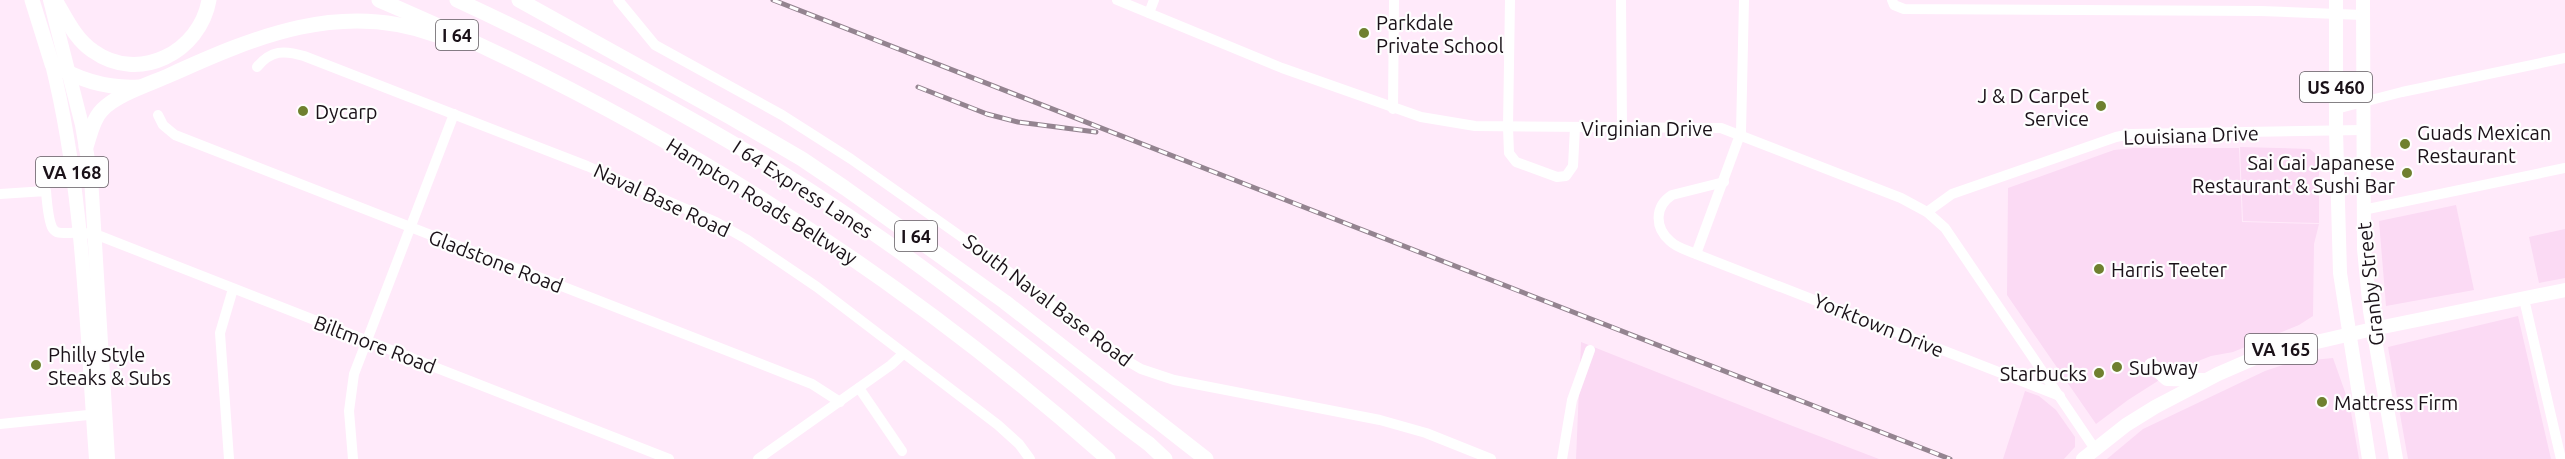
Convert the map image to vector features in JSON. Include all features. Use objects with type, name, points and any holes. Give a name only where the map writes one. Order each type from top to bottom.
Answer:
[{"type":"highway","points":[[27,0],[41,26]]},
{"type":"highway","name":"VA 168","points":[[32,0],[52,64]]},
{"type":"highway","points":[[55,0],[73,31],[93,51],[112,61],[139,65],[165,58],[188,43],[203,22],[209,0]]},
{"type":"highway","name":"Hampton Roads Beltway","points":[[379,0],[534,72],[611,111],[749,190],[843,250],[908,296],[1021,384],[1108,459]]},
{"type":"highway","name":"I 64 Express Lanes","points":[[457,0],[576,56],[729,141],[800,185],[924,269],[1120,423]]},
{"type":"highway","name":"I 64","points":[[519,0],[802,159],[1005,302],[1206,459]]},
{"type":"highway","points":[[536,0],[573,20],[604,46]]},
{"type":"highway","points":[[86,147],[94,122],[102,110],[145,86],[264,34],[293,26],[348,19],[392,22],[419,28],[534,72]]},
{"type":"highway","points":[[52,64],[71,75],[90,82],[125,88],[145,86]]},
{"type":"highway","points":[[908,296],[961,346],[1095,459]]},
{"type":"highway","points":[[1120,423],[1156,459]]},
{"type":"highway","points":[[1120,423],[1165,459]]},
{"type":"main road","name":"VA 168","points":[[50,0],[71,75],[86,147],[96,235],[98,414],[96,459]]},
{"type":"main road","name":"Granby Street","points":[[2363,0],[2362,130],[2366,276],[2396,459]]},
{"type":"main road","name":"Granby Street","points":[[2336,7],[2339,263],[2348,334],[2369,459]]},
{"type":"main road","name":"VA 168","points":[[52,64],[65,125],[98,414],[108,459]]},
{"type":"main road","name":"VA 165","points":[[2083,459],[2142,415],[2208,380],[2272,351],[2565,290]]},
{"type":"main road","points":[[2151,365],[2167,379],[2208,380]]},
{"type":"street","name":"South Naval Base Road","points":[[618,0],[655,45],[782,115],[850,159],[974,245],[1111,350],[1141,369],[1174,380],[1380,420],[1426,432],[1491,459]]},
{"type":"street","name":"Virginian Drive","points":[[1117,0],[1282,68],[1393,108],[1454,124],[1508,127],[1712,127],[1729,130],[1901,198],[1927,212],[1945,228],[1960,247],[2095,449]]},
{"type":"street","points":[[1149,13],[1154,0]]},
{"type":"street","points":[[1393,108],[1394,0]]},
{"type":"street","points":[[1510,0],[1509,153],[1516,162],[1562,178],[1573,166],[1575,127]]},
{"type":"street","points":[[1621,0],[1622,128]]},
{"type":"street","points":[[1696,254],[1740,135],[1744,0]]},
{"type":"street","points":[[1892,0],[1894,5],[1904,9],[2248,11],[2336,7],[2363,15]]},
{"type":"street","name":"Naval Base Road","points":[[257,67],[272,54],[287,51],[620,179],[716,222],[746,239],[817,287],[998,425],[1023,448],[1030,459]]},
{"type":"street","points":[[2336,109],[2565,58]]},
{"type":"street","points":[[352,459],[350,392],[354,374],[454,114]]},
{"type":"street","name":"Gladstone Road","points":[[158,115],[163,125],[175,135],[812,384],[840,402]]},
{"type":"street","name":"Louisiana Drive","points":[[1927,212],[1952,194],[2116,137],[2176,132],[2362,130]]},
{"type":"street","points":[[2363,210],[2565,168]]},
{"type":"street","name":"Yorktown Drive","points":[[1724,182],[1672,195],[1662,204],[1659,211],[1659,226],[1678,247],[2060,396]]},
{"type":"street","name":"Biltmore Road","points":[[0,194],[45,190],[49,223],[52,229],[67,235],[79,233],[96,235],[669,459]]},
{"type":"street","points":[[229,459],[220,333],[234,289]]},
{"type":"street","points":[[2524,299],[2561,440],[2561,459]]},
{"type":"street","points":[[1562,459],[1565,426],[1590,350]]},
{"type":"street","points":[[758,459],[840,402],[903,354]]},
{"type":"street","points":[[859,388],[902,451]]},
{"type":"street","points":[[0,424],[98,414]]},
{"type":"shaded area","points":[[2240,147],[2310,149],[2319,157],[2319,223],[2243,221]]},
{"type":"shaded area","points":[[2239,148],[2242,222],[2319,224],[2314,244],[2313,316],[2299,325],[2233,352],[2211,356],[2175,370],[2096,424],[2007,295],[2008,188],[2114,150]]},
{"type":"shaded area","points":[[2456,205],[2474,290],[2386,306],[2379,221]]},
{"type":"shaded area","points":[[2565,229],[2565,278],[2539,283],[2529,237]]},
{"type":"shaded area","points":[[2518,316],[2551,459],[2408,459],[2388,347]]},
{"type":"shaded area","points":[[1581,342],[1790,425],[1879,459],[1576,459]]},
{"type":"shaded area","points":[[2333,358],[2350,406],[2359,459],[2107,459],[2143,429],[2265,371],[2292,362]]},
{"type":"shaded area","points":[[2025,391],[2039,396],[2056,410],[2075,437],[2075,447],[2064,459],[2003,459]]},
{"type":"railway","points":[[773,0],[1950,459]]},
{"type":"railway","points":[[918,87],[987,114],[1018,122],[1096,132]]},
{"type":"place","name":"Parkdale Private School","points":[[1364,33]]},
{"type":"place","name":"J & D Carpet Service","points":[[2101,106]]},
{"type":"place","name":"Dycarp","points":[[303,111]]},
{"type":"place","name":"Guads Mexican Restaurant","points":[[2405,144]]},
{"type":"place","name":"Sai Gai Japanese Restaurant & Sushi Bar","points":[[2407,173]]},
{"type":"place","name":"Harris Teeter","points":[[2099,269]]},
{"type":"place","name":"Philly Style Steaks & Subs","points":[[36,365]]},
{"type":"place","name":"Subway","points":[[2117,367]]},
{"type":"place","name":"Starbucks","points":[[2099,373]]},
{"type":"place","name":"Mattress Firm","points":[[2322,402]]}]
